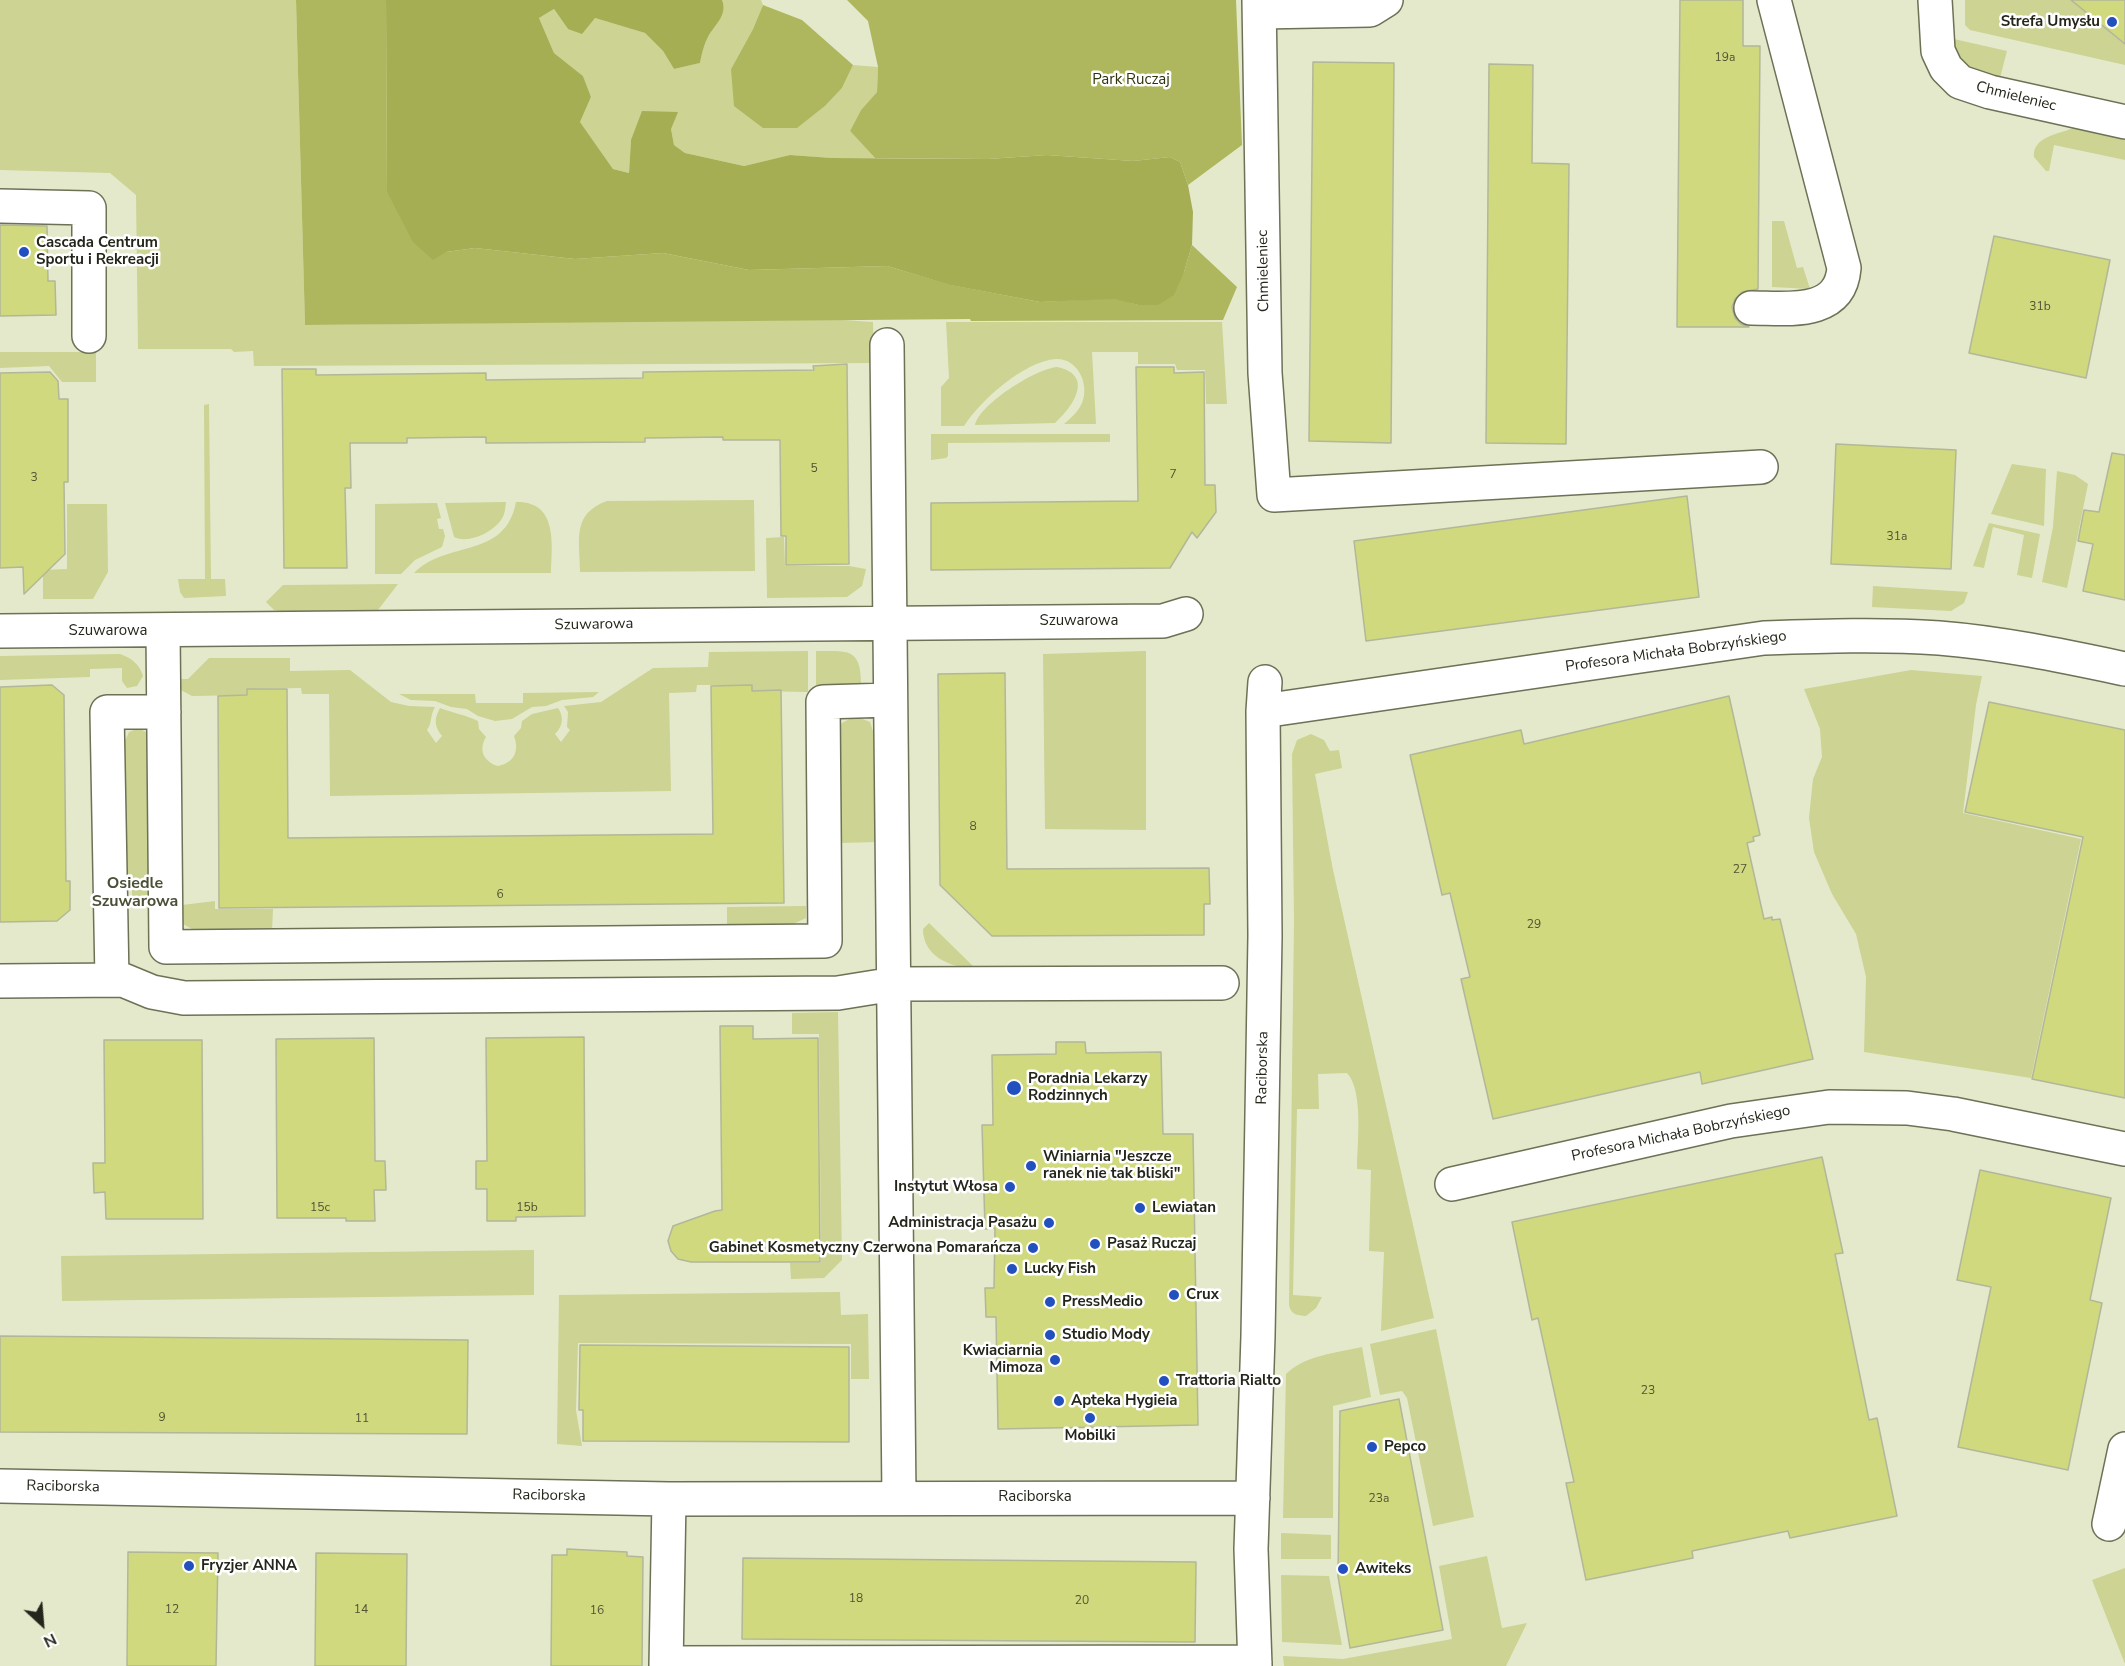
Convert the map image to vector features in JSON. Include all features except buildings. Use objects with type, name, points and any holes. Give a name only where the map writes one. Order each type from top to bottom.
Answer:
[{"type":"street","points":[[1260,6],[1370,10],[1386,0]]},
{"type":"street","points":[[1751,308],[1809,308],[1819,304],[1840,288],[1844,268],[1774,0]]},
{"type":"street","name":"Chmieleniec","points":[[1935,0],[1938,51],[1946,68],[1960,82],[1990,93],[2125,122]]},
{"type":"street","name":"Chmieleniec","points":[[1260,6],[1265,373],[1274,495],[1761,467]]},
{"type":"street","points":[[0,206],[89,208],[89,336]]},
{"type":"street","points":[[887,345],[899,1497]]},
{"type":"street","name":"Szuwarowa","points":[[0,631],[1163,621],[1186,614]]},
{"type":"street","points":[[163,630],[166,947],[825,941],[823,702],[891,700]]},
{"type":"street","name":"Profesora Michała Bobrzyńskiego","points":[[1264,696],[1764,638],[1829,635],[1939,638],[2030,649],[2125,669]]},
{"type":"street","name":"Raciborska","points":[[0,1486],[669,1499],[1253,1498],[1259,1313],[1265,936],[1264,696]]},
{"type":"street","points":[[112,980],[107,712],[164,712]]},
{"type":"street","points":[[0,981],[123,980],[158,994],[184,998],[838,993],[894,984],[1222,984]]},
{"type":"street","name":"Profesora Michała Bobrzyńskiego","points":[[1452,1184],[1731,1121],[1829,1107],[1907,1108],[1953,1114],[2125,1149]]},
{"type":"street","points":[[2109,1524],[2125,1449]]},
{"type":"street","points":[[669,1499],[666,1665],[1255,1664],[1251,1550],[1253,1498]]},
{"type":"shaded area","points":[[0,0],[296,0],[305,325],[828,319],[873,322],[874,363],[254,366],[253,351],[138,349],[136,195],[110,173],[0,170]]},
{"type":"shaded area","points":[[386,0],[722,0],[722,14],[707,38],[700,63],[674,69],[663,51],[645,33],[595,18],[582,34],[568,29],[554,9],[539,18],[554,53],[583,76],[591,97],[580,122],[613,169],[629,173],[631,140],[642,111],[678,112],[671,129],[674,145],[685,153],[744,166],[790,155],[832,158],[988,159],[1047,155],[1133,161],[1170,157],[1180,162],[1188,185],[1193,212],[1192,245],[1184,272],[1174,295],[1158,305],[1138,305],[1115,299],[1040,302],[950,285],[887,266],[749,270],[663,253],[575,259],[475,248],[446,252],[433,260],[413,242],[387,192]]},
{"type":"shaded area","points":[[722,0],[761,0],[763,5],[731,69],[826,105],[842,88],[853,65],[878,67],[877,92],[861,110],[850,131],[875,158],[790,155],[744,166],[685,153],[674,145],[671,129],[631,140],[629,173],[613,169],[580,122],[591,97],[583,76],[554,53],[539,18],[554,9],[568,29],[595,18],[645,33],[663,51],[674,69],[700,63],[707,38],[722,14]]},
{"type":"shaded area","points":[[1965,0],[2071,0],[2125,44],[2125,65],[1970,30],[1965,25]]},
{"type":"shaded area","points":[[1954,39],[2007,51],[2000,78],[1976,70],[1964,62],[1959,56]]},
{"type":"shaded area","points":[[2073,128],[2125,140],[2125,160],[2054,145],[2049,171],[2046,171],[2034,157],[2037,145],[2048,137]]},
{"type":"shaded area","points":[[1772,221],[1784,221],[1797,268],[1803,267],[1810,289],[1772,287]]},
{"type":"shaded area","points":[[946,322],[1222,322],[1227,404],[1206,404],[1205,370],[1177,370],[1175,364],[1138,364],[1138,352],[1092,352],[1096,424],[1064,424],[1080,406],[1084,388],[1076,368],[1064,360],[1056,359],[1044,361],[1017,374],[992,394],[964,426],[941,426],[941,387],[949,378]]},
{"type":"shaded area","points":[[0,352],[96,352],[96,382],[62,382],[49,366],[0,368]]},
{"type":"shaded area","points":[[1057,367],[1069,371],[1078,384],[1074,400],[1055,423],[975,425],[987,407],[997,398],[1036,374]]},
{"type":"shaded area","points":[[209,404],[211,579],[225,579],[226,596],[184,598],[180,592],[178,579],[205,579],[204,405]]},
{"type":"shaded area","points":[[931,434],[1110,434],[1110,442],[948,443],[946,458],[931,460]]},
{"type":"shaded area","points":[[2012,464],[2046,469],[2044,526],[1991,514]]},
{"type":"shaded area","points":[[2057,471],[2075,475],[2088,484],[2067,588],[2042,582],[2053,527]]},
{"type":"shaded area","points":[[754,500],[755,571],[580,572],[579,539],[583,521],[596,506],[607,501]]},
{"type":"shaded area","points":[[506,502],[502,518],[492,529],[473,538],[454,537],[445,503]]},
{"type":"shaded area","points":[[516,502],[530,504],[546,516],[550,526],[551,573],[414,573],[443,556],[488,541],[500,533],[510,520]]},
{"type":"shaded area","points":[[437,503],[441,518],[437,519],[439,529],[443,529],[445,536],[442,547],[415,560],[401,574],[375,574],[375,504]]},
{"type":"shaded area","points":[[67,504],[107,504],[108,572],[93,599],[43,599],[43,570],[67,569]]},
{"type":"shaded area","points":[[1989,523],[2040,534],[2032,578],[2017,575],[2024,535],[1993,527],[1984,568],[1973,566]]},
{"type":"shaded area","points":[[784,537],[785,566],[849,566],[866,569],[862,586],[847,597],[767,598],[766,538]]},
{"type":"shaded area","points":[[398,584],[378,610],[282,612],[274,610],[266,602],[283,585]]},
{"type":"shaded area","points":[[1873,586],[1968,592],[1964,603],[1951,611],[1872,607]]},
{"type":"shaded area","points":[[808,651],[808,692],[752,691],[751,685],[697,685],[696,692],[669,693],[671,791],[330,796],[329,694],[302,694],[301,688],[248,689],[247,695],[192,696],[179,689],[179,679],[188,679],[209,658],[290,658],[290,671],[350,670],[391,702],[409,706],[435,707],[427,730],[436,743],[442,736],[437,729],[436,722],[440,708],[478,721],[479,729],[486,737],[483,746],[484,755],[489,762],[498,766],[508,762],[514,756],[516,742],[514,736],[521,728],[522,721],[532,714],[558,708],[562,721],[555,734],[561,742],[570,730],[567,727],[568,712],[564,706],[601,702],[653,668],[708,667],[709,652]]},
{"type":"shaded area","points":[[816,651],[837,651],[850,654],[858,664],[861,685],[816,685]]},
{"type":"shaded area","points":[[1146,651],[1146,830],[1045,829],[1043,654]]},
{"type":"shaded area","points":[[120,654],[132,660],[140,668],[143,676],[137,686],[127,688],[122,681],[122,668],[90,669],[90,677],[0,680],[0,656]]},
{"type":"shaded area","points":[[1911,670],[1982,676],[1976,705],[1963,813],[2081,839],[2031,1078],[1864,1052],[1866,977],[1856,934],[1832,894],[1814,852],[1809,818],[1813,779],[1822,757],[1820,729],[1804,689]]},
{"type":"shaded area","points":[[599,692],[593,697],[562,700],[546,706],[532,707],[512,719],[495,721],[478,716],[467,709],[451,707],[435,701],[411,700],[399,694],[475,694],[476,703],[523,703],[523,693]]},
{"type":"shaded area","points":[[855,716],[870,722],[875,737],[877,842],[839,843],[838,729],[842,723]]},
{"type":"shaded area","points":[[139,728],[149,734],[155,897],[132,898],[132,874],[125,874],[124,743],[129,732]]},
{"type":"shaded area","points":[[1311,734],[1324,740],[1330,751],[1339,750],[1342,768],[1315,774],[1333,870],[1434,1318],[1381,1331],[1384,1252],[1369,1251],[1371,1170],[1357,1169],[1358,1105],[1356,1092],[1347,1073],[1318,1074],[1319,1109],[1297,1109],[1293,1295],[1322,1297],[1316,1308],[1306,1316],[1293,1313],[1289,1305],[1294,921],[1292,754],[1297,740]]},
{"type":"shaded area","points":[[215,901],[215,909],[273,909],[272,932],[201,934],[183,924],[182,905]]},
{"type":"shaded area","points":[[806,906],[806,918],[787,927],[727,929],[727,907]]},
{"type":"shaded area","points":[[929,923],[975,968],[956,966],[933,953],[924,938],[923,929]]},
{"type":"shaded area","points":[[838,1012],[842,1260],[824,1278],[791,1279],[790,1263],[821,1263],[819,1034],[792,1034],[792,1013]]},
{"type":"shaded area","points":[[534,1250],[534,1295],[62,1301],[61,1256]]},
{"type":"shaded area","points":[[840,1292],[841,1315],[868,1314],[869,1379],[851,1379],[851,1344],[578,1343],[576,1410],[582,1446],[557,1444],[559,1295]]},
{"type":"shaded area","points":[[1436,1329],[1474,1517],[1433,1526],[1407,1398],[1402,1391],[1380,1395],[1370,1344]]},
{"type":"shaded area","points":[[1362,1347],[1371,1397],[1333,1406],[1333,1518],[1283,1518],[1286,1374],[1312,1359]]},
{"type":"shaded area","points":[[1281,1533],[1331,1535],[1331,1559],[1281,1559]]},
{"type":"shaded area","points":[[1487,1556],[1502,1628],[1527,1623],[1506,1666],[1284,1666],[1283,1656],[1343,1659],[1452,1639],[1439,1566]]},
{"type":"shaded area","points":[[2125,1568],[2125,1664],[2092,1580]]},
{"type":"shaded area","points":[[1281,1575],[1329,1576],[1342,1645],[1282,1642]]},
{"type":"green space","points":[[296,0],[386,0],[387,192],[446,252],[475,248],[575,259],[663,253],[749,270],[887,266],[951,285],[1040,302],[1115,298],[1138,305],[1184,272],[1192,245],[1237,287],[1223,320],[971,321],[970,319],[305,325]]},
{"type":"green space","name":"Park Ruczaj","points":[[847,0],[1236,0],[1242,145],[1188,185],[1180,162],[1170,157],[1133,161],[1047,155],[988,159],[875,158],[850,131],[861,110],[877,92],[878,67],[868,21]]},
{"type":"green space","points":[[763,5],[802,20],[853,65],[842,88],[826,105],[797,128],[763,128],[734,106],[731,69]]},
{"type":"place","name":"Strefa Umysłu","points":[[2112,22]]},
{"type":"place","name":"Cascada Centrum Sportu i Rekreacji","points":[[24,252]]},
{"type":"place","name":"Poradnia Lekarzy Rodzinnych","points":[[1014,1088]]},
{"type":"place","name":"Winiarnia \"Jeszcze ranek nie tak bliski\"","points":[[1031,1166]]},
{"type":"place","name":"Instytut Włosa","points":[[1010,1187]]},
{"type":"place","name":"Lewiatan","points":[[1140,1208]]},
{"type":"place","name":"Administracja Pasażu","points":[[1049,1223]]},
{"type":"place","name":"Pasaż Ruczaj","points":[[1095,1244]]},
{"type":"place","name":"Gabinet Kosmetyczny Czerwona Pomarańcza","points":[[1033,1248]]},
{"type":"place","name":"Lucky Fish","points":[[1012,1269]]},
{"type":"place","name":"Crux","points":[[1174,1295]]},
{"type":"place","name":"PressMedio","points":[[1050,1302]]},
{"type":"place","name":"Studio Mody","points":[[1050,1335]]},
{"type":"place","name":"Kwiaciarnia Mimoza","points":[[1055,1360]]},
{"type":"place","name":"Trattoria Rialto","points":[[1164,1381]]},
{"type":"place","name":"Apteka Hygieia","points":[[1059,1401]]},
{"type":"place","name":"Mobilki","points":[[1090,1418]]},
{"type":"place","name":"Pepco","points":[[1372,1447]]},
{"type":"place","name":"Fryzjer ANNA","points":[[189,1566]]},
{"type":"place","name":"Awiteks","points":[[1343,1569]]},
{"type":"district","name":"Osiedle Szuwarowa","points":[[135,893]]}]
